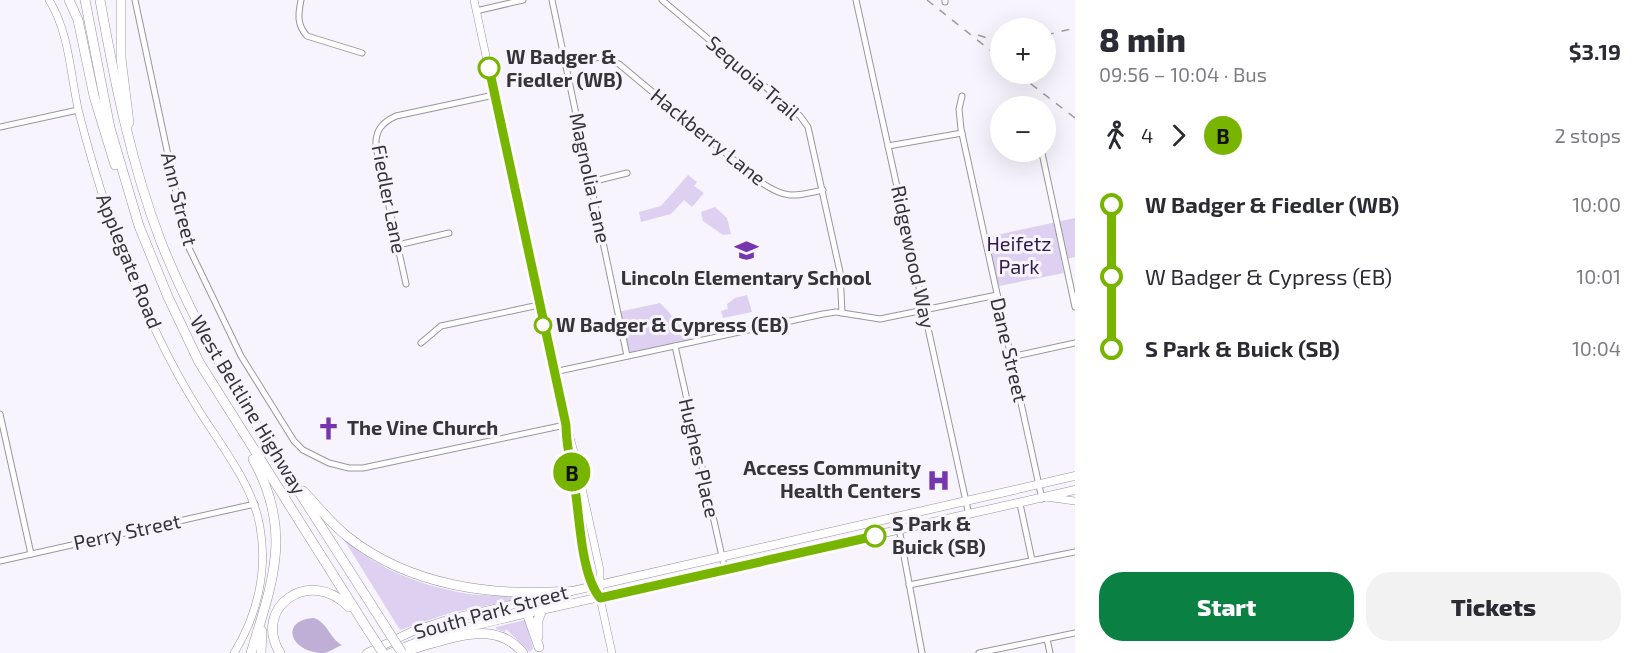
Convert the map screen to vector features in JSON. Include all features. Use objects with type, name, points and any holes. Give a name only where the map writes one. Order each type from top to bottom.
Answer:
[{"type":"highway","points":[[69,0],[78,20],[106,142],[139,226]]},
{"type":"highway","name":"West Beltline Highway","points":[[85,0],[105,108],[139,226],[160,279],[200,362],[383,653]]},
{"type":"highway","name":"West Beltline Highway","points":[[100,0],[120,107],[142,187],[162,244],[204,337],[234,389],[402,653]]},
{"type":"highway","points":[[121,0],[120,47],[125,96],[142,187]]},
{"type":"highway","points":[[200,362],[262,476],[272,502],[276,534],[273,578],[251,653]]},
{"type":"highway","points":[[290,477],[346,535],[368,550],[416,574],[457,585],[519,592],[570,591]]},
{"type":"highway","points":[[280,653],[275,644],[273,623],[283,603],[298,593],[313,590],[331,592],[360,616]]},
{"type":"highway","points":[[519,604],[527,613],[539,650]]},
{"type":"highway","points":[[539,650],[538,620],[542,610]]},
{"type":"highway","points":[[261,653],[263,614]]},
{"type":"highway","points":[[402,653],[479,632],[500,636],[513,643],[523,653]]},
{"type":"main road","name":"South Park Street","points":[[367,653],[435,624],[1075,476]]},
{"type":"main road","name":"South Park Street","points":[[390,653],[432,636],[527,613],[1075,490]]},
{"type":"street","name":"Applegate Road","points":[[49,0],[61,25],[78,110],[110,221],[138,291],[186,389],[255,504],[261,529],[262,576],[254,615],[234,653]]},
{"type":"street","name":"Ann Street","points":[[135,0],[189,248],[242,356],[294,441],[312,455],[329,463],[348,468],[363,468],[566,425]]},
{"type":"street","points":[[302,0],[298,14],[299,22],[307,36],[362,53]]},
{"type":"street","points":[[474,0],[539,305],[587,507],[600,570],[602,584],[600,598]]},
{"type":"street","points":[[476,11],[523,0]]},
{"type":"street","name":"Magnolia Lane","points":[[552,0],[627,356]]},
{"type":"street","name":"Sequoia Trail","points":[[662,0],[800,116],[810,133],[842,281],[842,313]]},
{"type":"street","name":"Ridgewood Way","points":[[856,0],[969,515]]},
{"type":"street","name":"Hackberry Lane","points":[[565,64],[600,57],[620,64],[752,175],[776,192],[796,195],[823,190]]},
{"type":"street","name":"Fiedler Lane","points":[[406,284],[376,147],[379,129],[385,122],[396,116],[494,94]]},
{"type":"street","name":"Dane Street","points":[[962,96],[959,109],[962,133],[1039,485],[1044,498]]},
{"type":"street","points":[[0,127],[78,110]]},
{"type":"street","points":[[888,146],[962,133]]},
{"type":"street","points":[[1044,162],[1075,307]]},
{"type":"street","points":[[591,182],[627,173]]},
{"type":"street","points":[[398,245],[448,233]]},
{"type":"street","points":[[554,372],[830,313],[880,319],[997,295]]},
{"type":"street","points":[[421,343],[441,326],[539,305]]},
{"type":"street","points":[[1011,357],[1075,343]]},
{"type":"street","name":"Hughes Place","points":[[675,346],[725,570]]},
{"type":"street","points":[[0,414],[31,554]]},
{"type":"street","points":[[566,425],[566,441],[575,487],[579,525],[593,586],[600,598],[612,653]]},
{"type":"street","points":[[1044,498],[1075,501]]},
{"type":"street","name":"Perry Street","points":[[0,561],[255,504]]},
{"type":"street","points":[[1020,504],[1032,560]]},
{"type":"street","points":[[897,518],[922,653]]},
{"type":"street","points":[[909,585],[1075,552]]},
{"type":"street","points":[[980,653],[1075,633]]},
{"type":"street","points":[[1047,639],[1050,653]]},
{"type":"green space","points":[[688,175],[697,182],[694,186],[704,193],[692,207],[684,200],[671,214],[641,222],[639,212],[661,206]]},
{"type":"green space","points":[[715,207],[727,218],[731,234],[723,235],[703,221],[701,212]]},
{"type":"green space","name":"Heifetz Park","points":[[1075,218],[1075,257],[1061,260],[1064,273],[999,286],[987,237]]},
{"type":"green space","points":[[747,295],[752,312],[723,318],[721,311],[728,309],[727,304],[735,298]]},
{"type":"green space","points":[[660,303],[676,323],[685,329],[693,342],[627,356],[618,312]]},
{"type":"green space","points":[[343,538],[386,568],[418,581],[469,594],[509,596],[519,599],[450,613],[400,630]]},
{"type":"green space","points":[[525,620],[533,648],[530,652],[506,629],[505,632],[496,629],[496,627]]},
{"type":"shaded area","points":[[314,618],[323,623],[342,645],[324,653],[312,652],[303,648],[293,636],[293,630],[296,624],[303,620]]},
{"type":"railway","points":[[927,0],[990,50]]},
{"type":"railway","points":[[1056,33],[1075,28]]},
{"type":"railway","points":[[978,35],[990,39]]},
{"type":"railway","points":[[1031,84],[1075,118]]},
{"type":"bus line","name":"B","points":[[489,68],[566,425],[566,441],[575,487],[581,538],[591,582],[600,598],[875,536]]},
{"type":"place","name":"W Badger & Fiedler (WB)","points":[[489,68]]},
{"type":"place","name":"Lincoln Elementary School","points":[[746,251]]},
{"type":"place","name":"W Badger & Cypress (EB)","points":[[543,325]]},
{"type":"place","name":"The Vine Church","points":[[329,428]]},
{"type":"place","name":"Access Community Health Centers","points":[[939,480]]},
{"type":"place","name":"S Park & Buick (SB)","points":[[875,536]]}]
